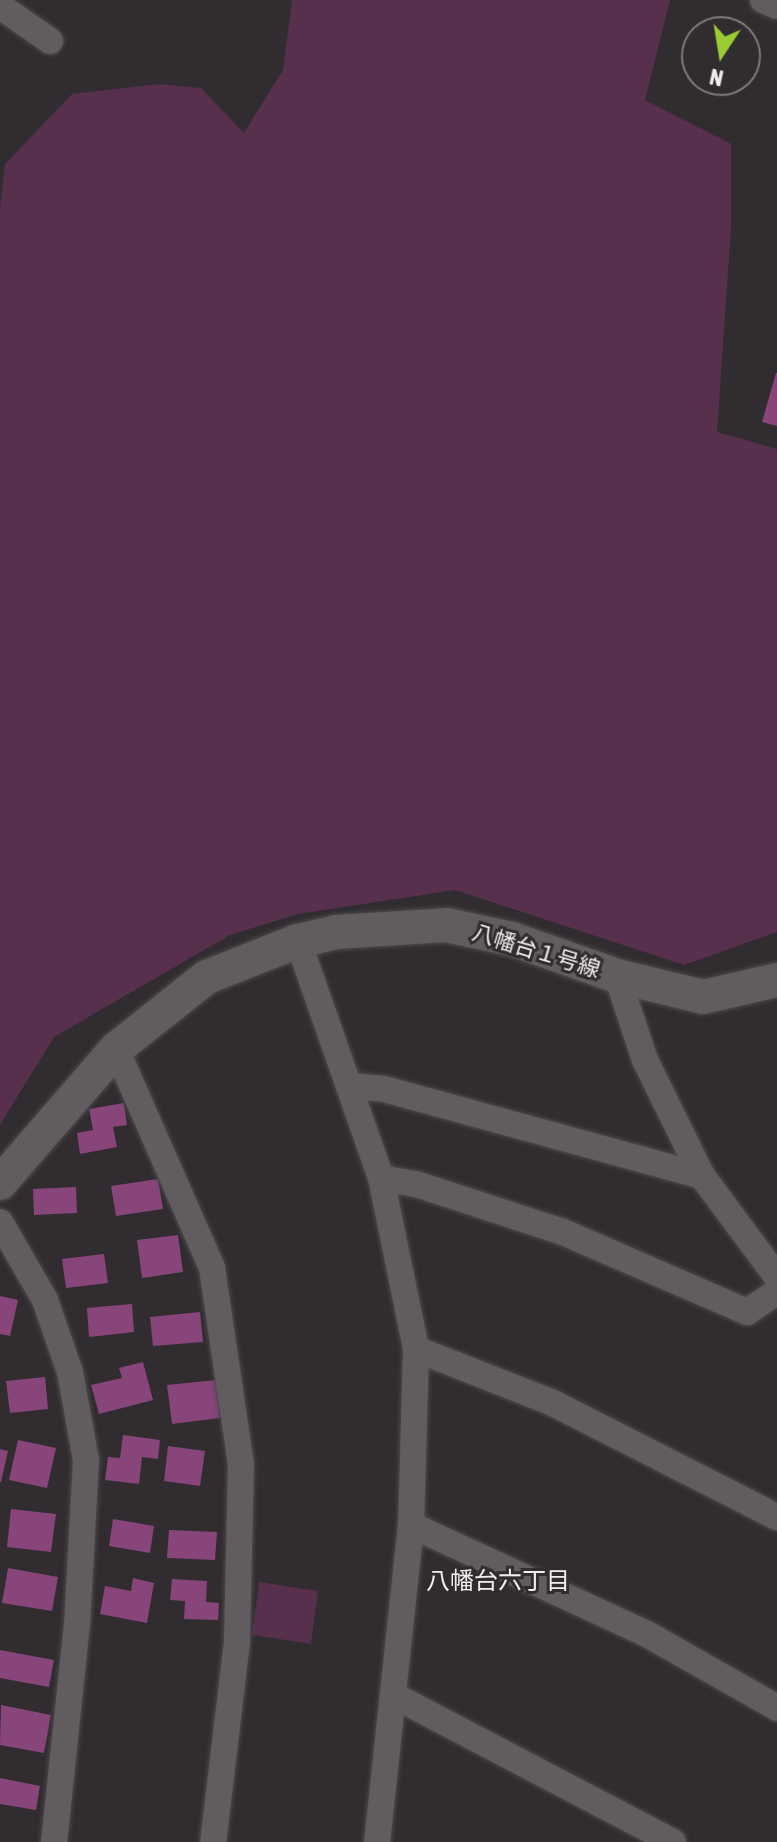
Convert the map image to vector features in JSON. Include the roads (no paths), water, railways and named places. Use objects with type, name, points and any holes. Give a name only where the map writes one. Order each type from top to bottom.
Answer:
[{"type":"street","points":[[763,0],[777,6]]},
{"type":"street","points":[[0,6],[50,41]]},
{"type":"street","name":"八幡台１号線","points":[[0,1183],[116,1049],[207,977],[298,941],[336,932],[446,925],[512,939],[617,976],[703,997],[777,980]]},
{"type":"street","points":[[298,941],[381,1178],[416,1349],[411,1525],[377,1842]]},
{"type":"street","points":[[617,976],[645,1060],[702,1176],[777,1277]]},
{"type":"street","points":[[116,1049],[212,1268],[241,1464],[237,1642],[213,1842]]},
{"type":"street","points":[[351,1086],[384,1089],[702,1176]]},
{"type":"street","points":[[381,1178],[416,1184],[563,1232],[747,1312],[777,1292]]},
{"type":"street","points":[[0,1222],[45,1300],[70,1372],[86,1460],[78,1609],[54,1842]]},
{"type":"street","points":[[416,1349],[553,1403],[777,1517]]},
{"type":"street","points":[[411,1525],[633,1627],[777,1708]]},
{"type":"street","points":[[393,1695],[673,1842]]},
{"type":"district","name":"八幡台六丁目","points":[[498,1581]]}]
